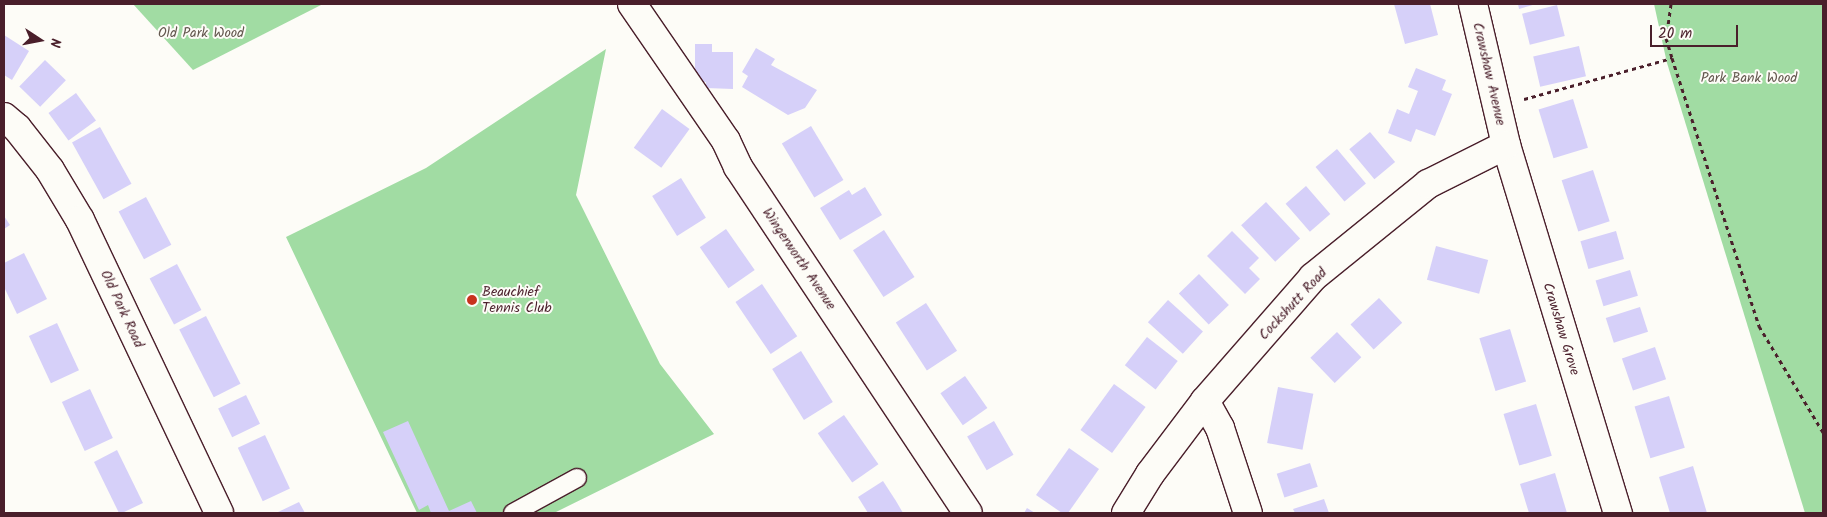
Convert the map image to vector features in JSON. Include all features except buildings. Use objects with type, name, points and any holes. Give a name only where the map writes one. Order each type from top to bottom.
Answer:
[{"type":"street","name":"Wingerworth Avenue","points":[[632,4],[726,141],[738,167],[968,513]]},
{"type":"street","name":"Crawshaw Avenue","points":[[1473,4],[1506,145]]},
{"type":"street","name":"Old Park Road","points":[[4,118],[17,128],[50,170],[80,220],[219,513]]},
{"type":"street","name":"Cockshutt Road","points":[[1126,513],[1150,474],[1205,401],[1313,277],[1428,184],[1506,145]]},
{"type":"street","name":"Crawshaw Grove","points":[[1506,145],[1618,513]]},
{"type":"street","points":[[1205,401],[1220,428],[1248,513]]},
{"type":"lane","points":[[513,513],[577,478]]},
{"type":"path","points":[[1671,4],[1666,38],[1759,326],[1823,432]]},
{"type":"path","points":[[1497,106],[1672,58]]},
{"type":"green space","name":"Old Park Wood","points":[[133,4],[323,4],[193,70]]},
{"type":"green space","name":"Park Bank Wood","points":[[1654,4],[1823,4],[1823,513],[1805,513],[1667,63]]},
{"type":"green space","name":"Beauchief Tennis Club","points":[[606,49],[576,195],[660,364],[714,434],[554,513],[417,513],[286,237],[426,168]]},
{"type":"place","name":"Beauchief Tennis Club","points":[[472,300]]}]
